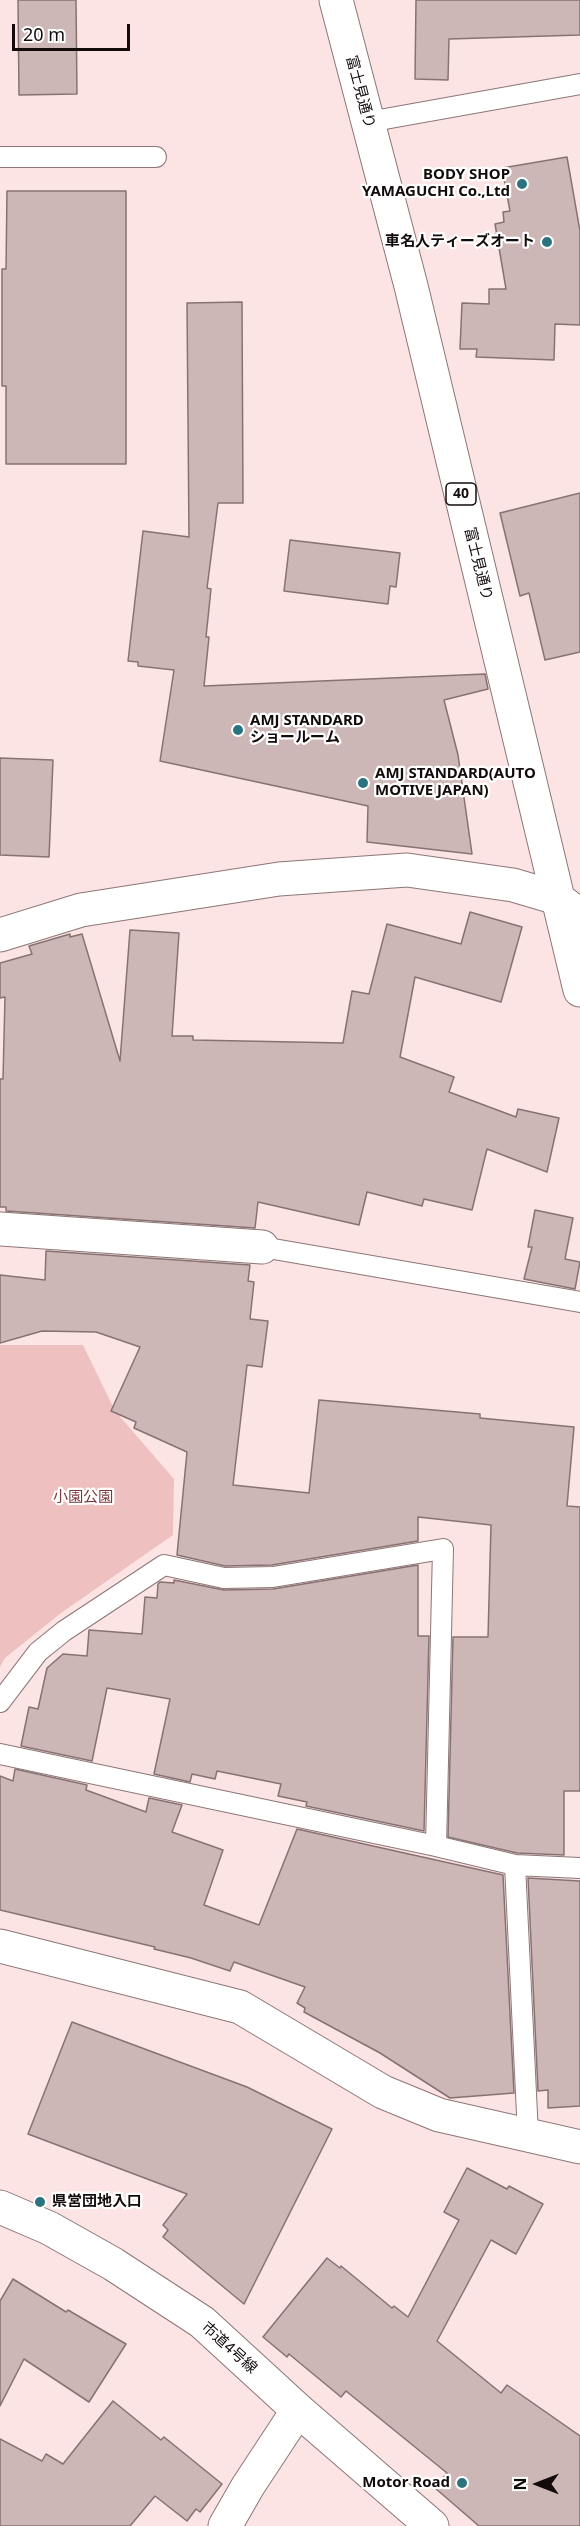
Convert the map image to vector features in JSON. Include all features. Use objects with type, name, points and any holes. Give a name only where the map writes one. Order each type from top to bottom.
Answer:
[{"type":"street","name":"富士見通り","points":[[336,0],[411,285],[549,854],[568,907],[580,990]]},
{"type":"street","points":[[0,935],[81,910],[279,879],[407,870],[513,885],[568,907]]},
{"type":"street","points":[[0,1229],[262,1247]]},
{"type":"street","points":[[0,1946],[240,2007],[382,2092],[439,2115],[580,2147]]},
{"type":"street","name":"市道4号線","points":[[0,2207],[49,2228],[113,2264],[202,2322],[298,2410],[432,2526]]},
{"type":"street","points":[[228,2524],[298,2410]]},
{"type":"lane","points":[[368,122],[580,84]]},
{"type":"lane","points":[[0,157],[156,157]]},
{"type":"lane","points":[[262,1247],[580,1302]]},
{"type":"lane","points":[[0,1702],[38,1652],[64,1631],[164,1565],[224,1578],[273,1577],[443,1549],[436,1846]]},
{"type":"lane","points":[[0,1754],[436,1846],[515,1865],[580,1868]]},
{"type":"lane","points":[[515,1865],[528,2135]]},
{"type":"green space","name":"小園公園","points":[[0,1345],[83,1345],[115,1411],[174,1479],[173,1535],[61,1613],[5,1658],[0,1667]]},
{"type":"building","points":[[18,0],[76,0],[77,94],[19,95]]},
{"type":"building","points":[[416,0],[580,0],[580,35],[449,39],[448,80],[415,79]]},
{"type":"building","points":[[567,157],[580,231],[580,325],[555,324],[554,360],[476,357],[477,349],[460,349],[462,303],[489,304],[489,289],[506,289],[495,224],[504,222],[503,212],[510,211],[502,168]]},
{"type":"building","points":[[7,191],[126,191],[126,464],[6,464],[6,386],[2,386],[2,269],[6,269]]},
{"type":"building","name":"AMJ STANDARD(AUTO MOTIVE JAPAN)","points":[[242,302],[243,503],[218,503],[207,588],[211,589],[204,686],[485,674],[488,689],[444,700],[458,755],[472,854],[367,842],[368,806],[160,761],[174,670],[138,666],[138,662],[128,661],[143,531],[189,537],[187,303]]},
{"type":"building","points":[[580,493],[580,652],[545,660],[529,593],[520,596],[500,513]]},
{"type":"building","points":[[290,540],[400,553],[396,587],[390,586],[388,604],[284,591]]},
{"type":"building","points":[[0,758],[53,760],[49,857],[0,855]]},
{"type":"building","points":[[470,912],[522,927],[501,1002],[415,977],[400,1057],[454,1077],[449,1092],[516,1117],[518,1109],[559,1118],[547,1172],[487,1149],[472,1210],[424,1199],[422,1206],[367,1192],[359,1225],[258,1202],[255,1228],[6,1211],[6,1207],[0,1207],[0,1079],[3,1079],[5,997],[0,998],[0,963],[32,954],[29,946],[70,934],[70,937],[82,934],[120,1061],[130,930],[179,933],[172,1036],[193,1036],[193,1040],[343,1043],[352,991],[369,994],[387,924],[461,944]]},
{"type":"building","points":[[535,1210],[573,1218],[565,1259],[580,1262],[575,1289],[524,1279],[532,1247],[528,1247]]},
{"type":"building","points":[[46,1251],[250,1265],[248,1281],[254,1282],[250,1319],[268,1321],[262,1367],[247,1365],[233,1485],[309,1493],[319,1400],[480,1414],[480,1418],[574,1427],[567,1506],[580,1507],[580,1791],[564,1791],[564,1855],[517,1853],[448,1837],[453,1637],[488,1637],[491,1525],[418,1517],[418,1541],[272,1565],[225,1566],[177,1555],[187,1452],[134,1428],[136,1422],[111,1411],[140,1347],[96,1332],[42,1331],[0,1343],[0,1275],[45,1280]]},
{"type":"building","points":[[418,1565],[418,1636],[429,1636],[424,1831],[306,1806],[307,1802],[278,1796],[281,1784],[217,1771],[215,1779],[192,1774],[190,1782],[154,1774],[170,1699],[107,1688],[92,1761],[21,1746],[29,1707],[38,1709],[47,1668],[63,1654],[87,1656],[89,1630],[142,1634],[145,1597],[157,1598],[160,1582],[174,1583],[174,1580],[224,1590],[273,1589]]},
{"type":"building","points":[[15,1769],[87,1785],[86,1790],[146,1812],[149,1798],[182,1805],[172,1832],[223,1850],[204,1905],[259,1925],[297,1829],[503,1875],[514,2093],[450,2098],[380,2053],[304,2012],[305,2008],[297,2003],[305,1987],[234,1962],[230,1971],[154,1949],[155,1947],[0,1910],[0,1776],[13,1781]]},
{"type":"building","points":[[528,1878],[580,1881],[580,2106],[548,2108],[548,2090],[538,2091]]},
{"type":"building","points":[[72,2022],[247,2087],[332,2129],[244,2304],[163,2237],[168,2230],[163,2225],[187,2194],[28,2134]]},
{"type":"building","points":[[467,2168],[507,2189],[509,2186],[543,2204],[516,2254],[491,2240],[437,2341],[501,2393],[507,2385],[580,2436],[580,2526],[479,2526],[435,2488],[447,2473],[346,2391],[341,2397],[289,2354],[287,2357],[263,2337],[327,2258],[340,2268],[341,2266],[392,2308],[394,2306],[408,2317],[459,2220],[444,2212]]},
{"type":"building","points":[[13,2279],[66,2312],[68,2310],[126,2344],[89,2402],[24,2359],[0,2406],[0,2301]]},
{"type":"building","points":[[113,2401],[161,2440],[164,2437],[222,2484],[200,2512],[196,2509],[187,2521],[155,2496],[130,2526],[0,2526],[0,2439],[42,2461],[46,2454],[63,2464]]},
{"type":"place","name":"BODY SHOP YAMAGUCHI Co.,Ltd","points":[[522,184]]},
{"type":"place","name":"車名人ティーズオート","points":[[547,242]]},
{"type":"place","name":"AMJ STANDARD ショールーム","points":[[238,730]]},
{"type":"place","name":"AMJ STANDARD(AUTO MOTIVE JAPAN)","points":[[363,783]]},
{"type":"place","name":"県営団地入口","points":[[40,2202]]},
{"type":"place","name":"Motor Road","points":[[462,2483]]}]
